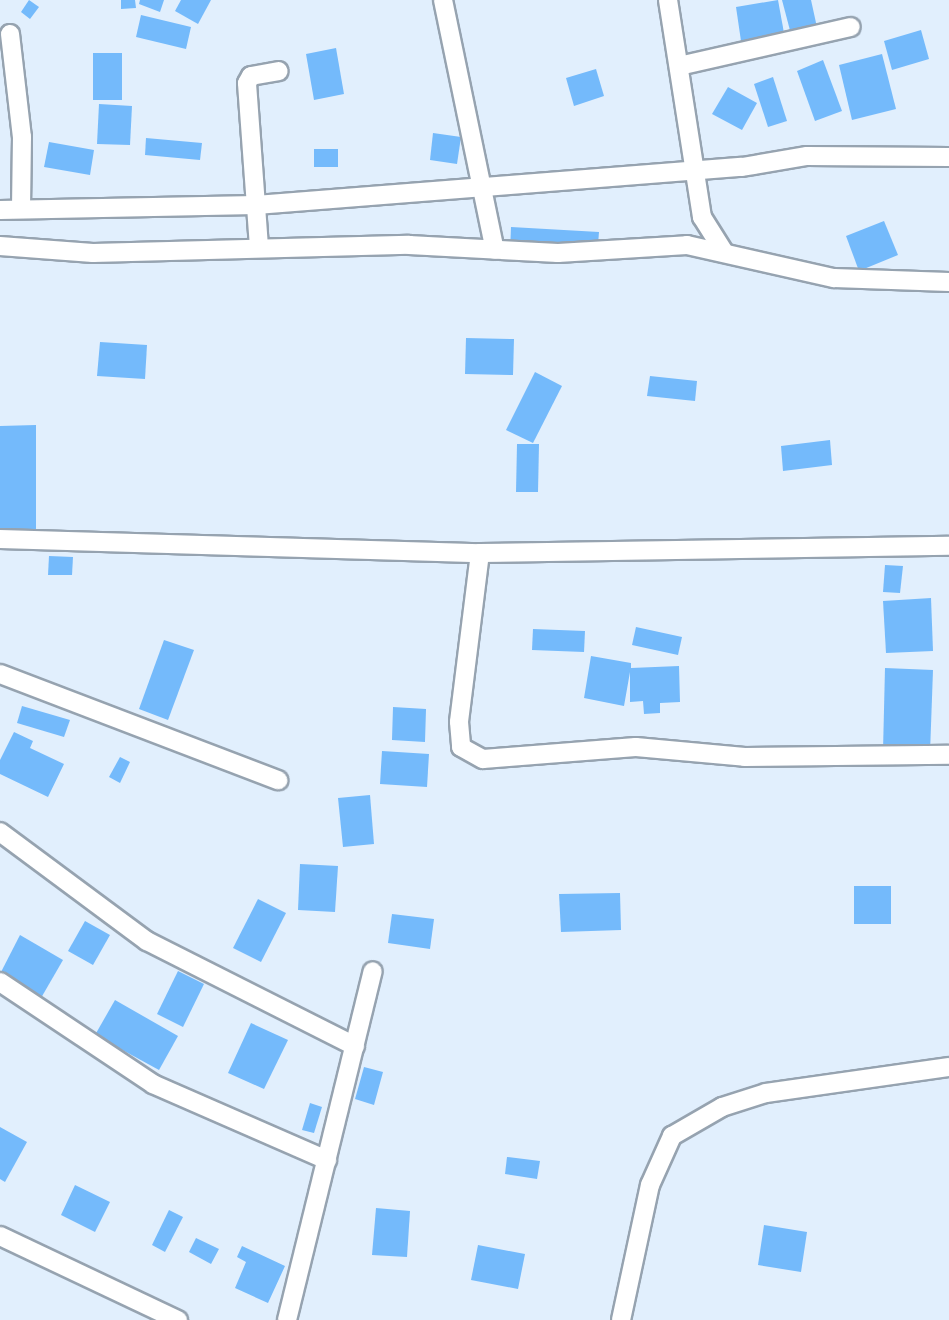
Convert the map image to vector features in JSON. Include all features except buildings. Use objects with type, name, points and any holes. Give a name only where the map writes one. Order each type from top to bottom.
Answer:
[{"type":"street","points":[[442,0],[484,183],[495,250]]},
{"type":"street","points":[[668,0],[702,217],[724,252]]},
{"type":"street","points":[[679,66],[851,27]]},
{"type":"street","points":[[10,34],[22,138],[21,208]]},
{"type":"street","points":[[260,247],[247,83],[251,76],[279,71]]},
{"type":"street","points":[[0,210],[256,205],[484,183],[694,171],[835,154],[949,157]]},
{"type":"street","points":[[687,245],[702,217]]},
{"type":"street","points":[[0,246],[93,253],[260,247],[606,252],[687,245],[834,278],[949,282]]},
{"type":"street","points":[[0,539],[480,553],[949,546]]},
{"type":"street","points":[[480,553],[459,722],[461,747],[483,759],[636,747],[745,757],[949,755]]},
{"type":"street","points":[[0,674],[278,780]]},
{"type":"street","points":[[0,832],[147,941],[354,1046]]},
{"type":"street","points":[[287,1320],[373,971]]},
{"type":"street","points":[[0,982],[153,1084],[327,1160]]},
{"type":"street","points":[[621,1320],[650,1185],[663,1148],[672,1136],[722,1107],[766,1093],[949,1067]]},
{"type":"street","points":[[0,1236],[178,1320]]}]
